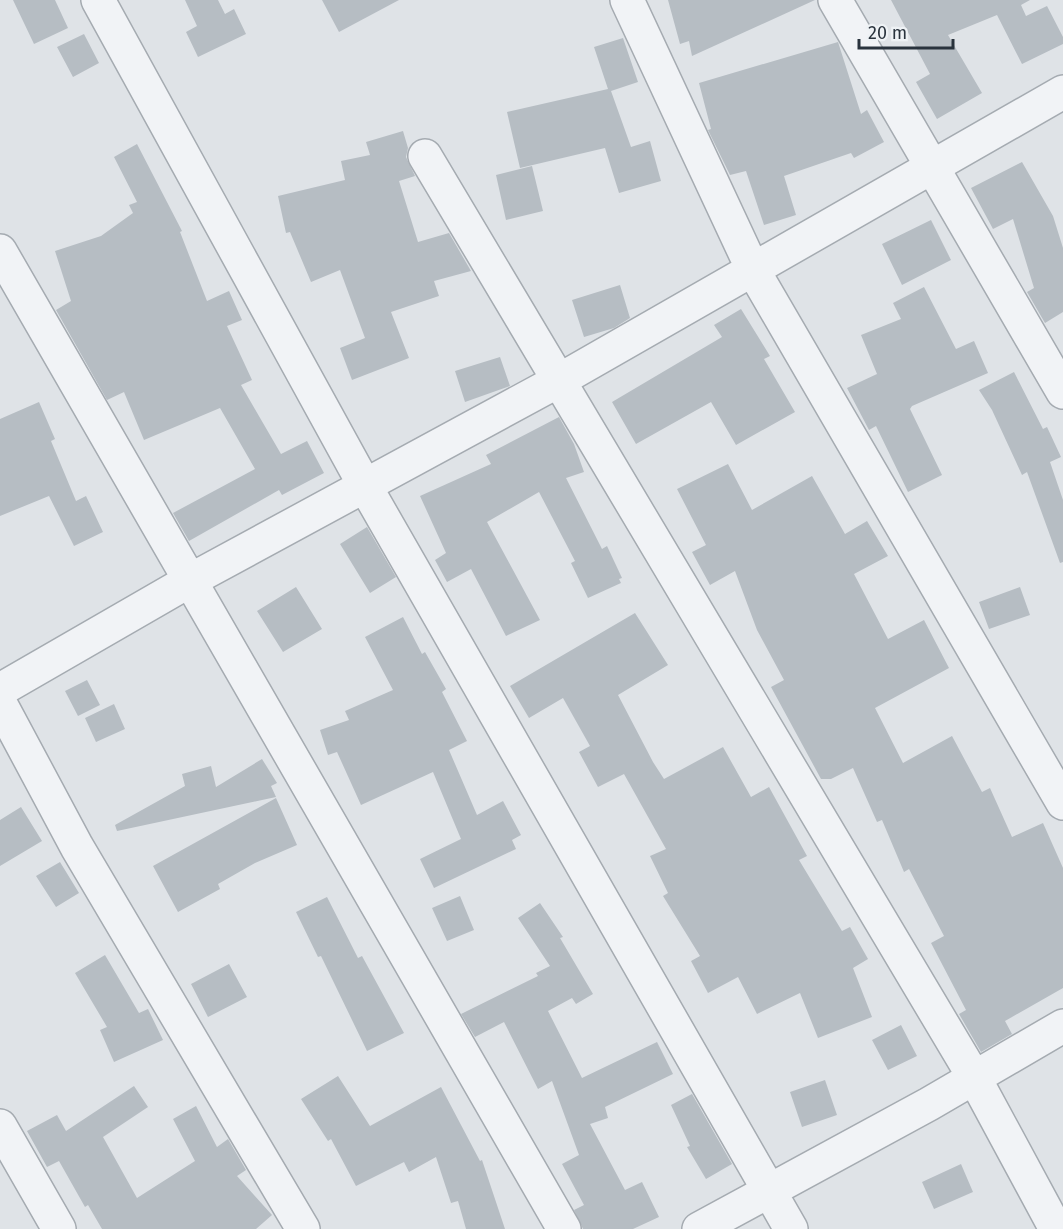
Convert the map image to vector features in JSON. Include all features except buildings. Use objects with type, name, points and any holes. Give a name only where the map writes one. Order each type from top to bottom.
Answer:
[{"type":"street","points":[[98,0],[365,486],[792,1229]]},
{"type":"street","points":[[627,0],[753,270],[1063,803]]},
{"type":"street","points":[[835,0],[1063,392]]},
{"type":"street","points":[[0,690],[189,581],[558,381],[1063,92]]},
{"type":"street","points":[[425,156],[974,1077],[1056,1229]]},
{"type":"street","points":[[0,250],[564,1229]]},
{"type":"street","points":[[0,703],[77,847],[303,1229]]},
{"type":"street","points":[[699,1229],[1063,1026]]},
{"type":"street","points":[[0,1126],[59,1229]]}]
